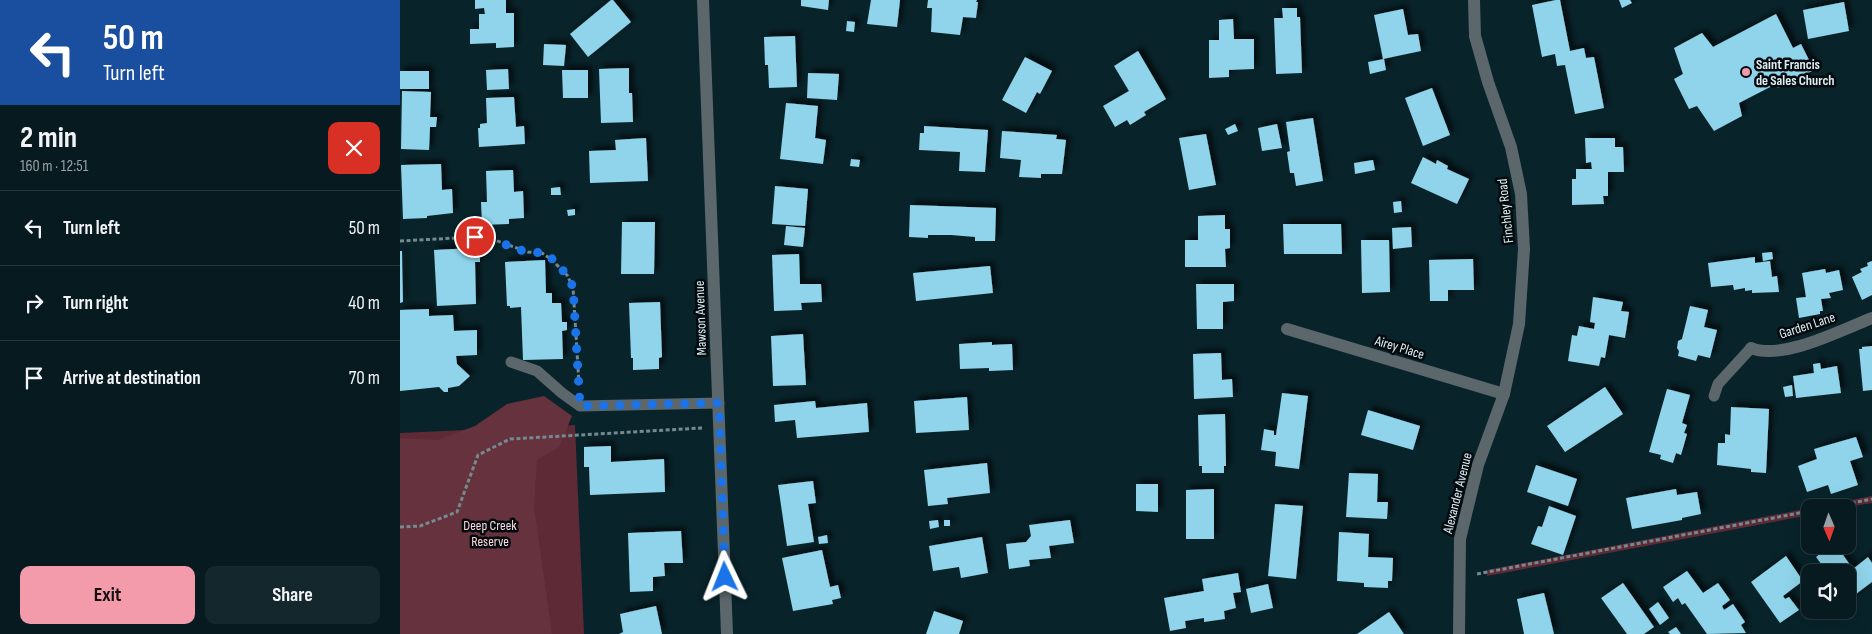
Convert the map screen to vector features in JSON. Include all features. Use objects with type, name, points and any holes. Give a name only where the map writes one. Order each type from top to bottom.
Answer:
[{"type":"street","name":"Mawson Avenue","points":[[703,0],[727,634]]},
{"type":"street","name":"Finchley Road","points":[[1474,0],[1475,36],[1488,82],[1511,147],[1521,194],[1524,249],[1519,324],[1504,394]]},
{"type":"street","name":"Garden Lane","points":[[1751,348],[1759,352],[1768,352],[1797,346],[1872,318]]},
{"type":"street","name":"Airey Place","points":[[1287,329],[1504,394]]},
{"type":"street","name":"Alexander Avenue","points":[[1459,634],[1460,539],[1478,465],[1504,394]]},
{"type":"lane","points":[[1714,396],[1718,384],[1751,348]]},
{"type":"lane","points":[[511,362],[537,372],[562,394],[580,406],[719,403]]},
{"type":"path","points":[[400,241],[489,238],[528,252],[542,253],[552,260],[567,275],[573,287],[580,406]]},
{"type":"path","points":[[400,527],[420,526],[457,512],[478,455],[510,439],[720,426]]},
{"type":"path","points":[[1856,502],[1872,499]]},
{"type":"path","points":[[1460,578],[1801,513]]},
{"type":"green space","name":"Deep Creek Reserve","points":[[544,396],[572,416],[559,447],[537,460],[534,506],[552,634],[400,634],[400,438],[437,440],[475,426],[507,404]]},
{"type":"green space","name":"Deep Creek Reserve","points":[[575,425],[584,634],[400,634],[400,433]]},
{"type":"green space","points":[[1872,496],[1872,503],[1856,506],[1856,499]]},
{"type":"green space","points":[[1801,510],[1801,517],[1487,576],[1487,570]]},
{"type":"building","points":[[475,0],[506,0],[506,13],[514,13],[514,47],[496,48],[496,43],[470,44],[470,29],[479,29],[479,14],[485,14],[484,8],[475,9]]},
{"type":"building","points":[[611,0],[631,22],[588,57],[570,34]]},
{"type":"building","points":[[801,0],[829,0],[828,10],[801,6]]},
{"type":"building","points":[[871,0],[900,0],[897,27],[867,24]]},
{"type":"building","points":[[928,0],[977,0],[976,18],[963,17],[960,35],[931,32],[932,8],[927,8]]},
{"type":"building","points":[[1560,0],[1570,51],[1584,48],[1586,58],[1594,57],[1604,108],[1575,114],[1565,65],[1557,66],[1555,54],[1542,57],[1532,5]]},
{"type":"building","points":[[1619,0],[1630,0],[1632,3],[1622,8]]},
{"type":"building","points":[[1844,2],[1849,31],[1808,39],[1803,10]]},
{"type":"building","points":[[1282,8],[1297,8],[1297,17],[1300,17],[1302,73],[1276,74],[1274,18],[1283,18]]},
{"type":"building","points":[[1403,9],[1408,35],[1418,34],[1421,51],[1383,59],[1374,15]]},
{"type":"building","name":"Saint Francis de Sales Church","points":[[1776,14],[1793,48],[1801,44],[1814,70],[1778,88],[1776,84],[1739,103],[1742,116],[1714,131],[1697,106],[1689,109],[1674,79],[1683,74],[1674,48],[1702,33],[1713,47]]},
{"type":"building","points":[[1233,19],[1234,39],[1254,39],[1254,69],[1229,70],[1229,77],[1209,78],[1209,40],[1219,40],[1219,20]]},
{"type":"building","points":[[847,21],[855,22],[854,32],[846,31]]},
{"type":"building","points":[[795,36],[797,87],[769,88],[768,65],[765,65],[764,37]]},
{"type":"building","points":[[544,44],[566,45],[564,66],[543,65]]},
{"type":"building","points":[[1138,51],[1166,99],[1144,112],[1146,115],[1130,125],[1127,120],[1115,127],[1103,106],[1129,91],[1114,66]]},
{"type":"building","points":[[1025,57],[1052,71],[1040,94],[1037,92],[1026,113],[1002,100]]},
{"type":"building","points":[[1384,59],[1386,70],[1370,74],[1368,62]]},
{"type":"building","points":[[629,68],[629,93],[632,93],[633,122],[601,123],[599,69]]},
{"type":"building","points":[[508,69],[509,89],[487,90],[486,70]]},
{"type":"building","points":[[562,70],[588,70],[588,98],[563,98]]},
{"type":"building","points":[[400,71],[429,71],[429,89],[400,89]]},
{"type":"building","points":[[808,73],[839,74],[837,100],[807,98]]},
{"type":"building","points":[[1432,88],[1450,135],[1423,146],[1405,98]]},
{"type":"building","points":[[402,91],[431,92],[430,117],[437,117],[436,127],[430,127],[429,150],[401,149]]},
{"type":"building","points":[[514,97],[516,127],[524,126],[525,144],[479,147],[478,128],[480,128],[480,124],[487,123],[486,98]]},
{"type":"building","points":[[786,103],[818,106],[815,138],[826,140],[823,164],[780,159]]},
{"type":"building","points":[[1313,118],[1323,181],[1296,186],[1294,173],[1290,173],[1287,152],[1290,151],[1286,122]]},
{"type":"building","points":[[1235,124],[1238,131],[1228,135],[1225,129]]},
{"type":"building","points":[[1277,124],[1282,148],[1262,151],[1258,128]]},
{"type":"building","points":[[924,126],[988,130],[985,172],[959,171],[960,152],[919,150],[920,133],[924,133]]},
{"type":"building","points":[[1002,131],[1057,135],[1056,139],[1066,140],[1062,174],[1041,174],[1041,178],[1019,177],[1021,160],[1000,158]]},
{"type":"building","points":[[1206,134],[1216,185],[1189,190],[1179,138]]},
{"type":"building","points":[[646,138],[648,181],[590,183],[589,151],[616,150],[615,140]]},
{"type":"building","points":[[1585,138],[1615,138],[1615,147],[1623,147],[1624,172],[1608,172],[1608,196],[1603,196],[1604,204],[1572,205],[1572,179],[1576,179],[1576,169],[1592,169],[1591,162],[1586,163]]},
{"type":"building","points":[[1423,157],[1436,164],[1437,160],[1448,166],[1447,169],[1469,179],[1457,204],[1411,183]]},
{"type":"building","points":[[851,159],[860,160],[859,167],[850,166]]},
{"type":"building","points":[[1373,160],[1375,170],[1355,174],[1354,163]]},
{"type":"building","points":[[441,164],[442,190],[452,189],[453,213],[427,216],[427,218],[403,219],[401,165]]},
{"type":"building","points":[[513,170],[514,192],[523,191],[524,218],[509,219],[509,224],[482,225],[481,202],[487,202],[486,171]]},
{"type":"building","points":[[775,186],[808,189],[805,226],[772,224]]},
{"type":"building","points":[[560,187],[561,195],[551,195],[551,188]]},
{"type":"building","points":[[1401,201],[1402,212],[1394,213],[1393,202]]},
{"type":"building","points":[[910,205],[996,208],[995,241],[975,241],[975,237],[951,235],[928,235],[928,238],[909,237]]},
{"type":"building","points":[[575,209],[575,215],[568,216],[567,210]]},
{"type":"building","points":[[1225,215],[1225,229],[1230,229],[1230,248],[1225,249],[1226,267],[1185,267],[1185,240],[1198,240],[1198,216]]},
{"type":"building","points":[[622,222],[655,222],[654,274],[621,274]]},
{"type":"building","points":[[1283,224],[1341,224],[1342,254],[1284,254]]},
{"type":"building","points":[[786,226],[805,228],[803,247],[784,245]]},
{"type":"building","points":[[1411,227],[1412,247],[1393,249],[1392,228]]},
{"type":"building","points":[[1361,240],[1389,240],[1390,292],[1362,293]]},
{"type":"building","points":[[474,248],[474,251],[480,251],[480,262],[475,262],[476,304],[437,306],[434,250]]},
{"type":"building","points":[[400,251],[402,251],[403,302],[400,303]]},
{"type":"building","points":[[1772,252],[1773,259],[1763,261],[1762,253]]},
{"type":"building","points":[[799,254],[800,284],[821,284],[822,302],[801,303],[802,310],[774,311],[772,255]]},
{"type":"building","points":[[1755,257],[1755,263],[1770,261],[1772,277],[1777,276],[1779,292],[1752,293],[1752,290],[1745,291],[1745,288],[1734,290],[1733,285],[1711,287],[1708,263]]},
{"type":"building","points":[[1473,259],[1474,290],[1448,290],[1448,301],[1430,301],[1429,260]]},
{"type":"building","points":[[545,260],[546,293],[552,293],[552,303],[561,303],[562,322],[567,322],[567,330],[562,331],[563,359],[523,360],[521,307],[510,308],[510,306],[507,306],[505,262]]},
{"type":"building","points":[[1872,261],[1872,295],[1862,300],[1852,277],[1862,272],[1860,269],[1868,266],[1867,263]]},
{"type":"building","points":[[990,266],[993,293],[916,301],[913,273]]},
{"type":"building","points":[[1825,269],[1826,273],[1839,270],[1843,290],[1829,293],[1831,298],[1821,299],[1823,311],[1820,311],[1820,314],[1799,318],[1796,298],[1806,297],[1802,273]]},
{"type":"building","points":[[1196,284],[1234,284],[1234,301],[1223,302],[1223,329],[1197,329]]},
{"type":"building","points":[[1593,297],[1623,302],[1621,311],[1629,312],[1625,338],[1609,335],[1605,358],[1601,357],[1599,366],[1568,361],[1572,335],[1577,336],[1579,326],[1594,329],[1595,323],[1590,322]]},
{"type":"building","points":[[660,302],[662,357],[659,358],[659,369],[633,370],[629,303]]},
{"type":"building","points":[[1690,306],[1708,310],[1704,327],[1717,330],[1710,358],[1698,355],[1696,361],[1678,356],[1678,341],[1682,339]]},
{"type":"building","points":[[429,309],[429,316],[453,315],[454,331],[477,330],[477,355],[456,356],[457,364],[470,376],[459,386],[448,388],[448,392],[444,392],[439,387],[400,391],[400,310]]},
{"type":"building","points":[[803,334],[806,385],[773,386],[771,336]]},
{"type":"building","points":[[992,342],[992,345],[1012,344],[1013,370],[989,371],[989,368],[960,369],[959,344]]},
{"type":"building","points":[[1872,346],[1872,390],[1863,391],[1859,349]]},
{"type":"building","points":[[1221,353],[1222,380],[1232,379],[1233,397],[1194,399],[1193,354]]},
{"type":"building","points":[[1820,363],[1821,369],[1837,366],[1841,393],[1796,398],[1793,376],[1814,373],[1813,364]]},
{"type":"building","points":[[1792,385],[1793,396],[1785,397],[1783,387]]},
{"type":"building","points":[[1605,387],[1623,414],[1565,452],[1547,426]]},
{"type":"building","points":[[1667,389],[1690,395],[1682,423],[1687,425],[1684,433],[1687,434],[1681,455],[1676,453],[1673,463],[1660,459],[1661,455],[1649,452]]},
{"type":"building","points":[[1282,393],[1308,396],[1299,469],[1275,466],[1276,452],[1261,450],[1264,429],[1274,431],[1274,435],[1276,435]]},
{"type":"building","points":[[967,397],[969,430],[916,433],[914,401]]},
{"type":"building","points":[[815,401],[816,408],[867,403],[869,432],[797,438],[795,420],[775,422],[774,405]]},
{"type":"building","points":[[1731,407],[1769,409],[1766,473],[1751,472],[1751,469],[1717,465],[1718,443],[1725,443],[1725,434],[1730,435]]},
{"type":"building","points":[[1368,410],[1420,426],[1413,450],[1361,435]]},
{"type":"building","points":[[1225,414],[1226,466],[1224,466],[1224,473],[1202,473],[1202,466],[1199,466],[1198,415]]},
{"type":"building","points":[[1856,437],[1863,457],[1850,461],[1858,485],[1831,494],[1828,485],[1807,492],[1798,466],[1817,459],[1814,449]]},
{"type":"building","points":[[611,446],[611,462],[664,459],[665,492],[590,495],[589,467],[584,467],[584,447]]},
{"type":"building","points":[[987,463],[990,493],[947,498],[948,504],[928,506],[924,470]]},
{"type":"building","points":[[1536,465],[1577,479],[1568,506],[1527,492]]},
{"type":"building","points":[[1349,473],[1378,474],[1377,502],[1388,502],[1387,519],[1346,517]]},
{"type":"building","points":[[813,481],[816,503],[808,504],[814,542],[787,546],[778,485]]},
{"type":"building","points":[[1136,484],[1158,484],[1158,512],[1136,511]]},
{"type":"building","points":[[1214,489],[1214,539],[1186,539],[1186,490]]},
{"type":"building","points":[[1676,489],[1677,495],[1697,492],[1701,514],[1682,518],[1682,520],[1632,529],[1626,498]]},
{"type":"building","points":[[1275,504],[1303,506],[1296,579],[1268,576]]},
{"type":"building","points":[[1549,506],[1576,516],[1563,555],[1531,544],[1538,526],[1542,527]]},
{"type":"building","points":[[938,520],[939,527],[930,529],[929,521]]},
{"type":"building","points":[[944,520],[950,520],[950,526],[944,526]]},
{"type":"building","points":[[1070,520],[1074,543],[1049,546],[1051,558],[1029,560],[1030,566],[1009,569],[1006,544],[1026,542],[1031,536],[1029,525]]},
{"type":"building","points":[[681,531],[683,563],[664,563],[665,576],[653,577],[653,591],[630,592],[628,533]]},
{"type":"building","points":[[1339,532],[1369,534],[1368,557],[1393,558],[1392,581],[1388,581],[1388,588],[1364,587],[1364,583],[1337,581]]},
{"type":"building","points":[[827,535],[828,543],[819,544],[818,537]]},
{"type":"building","points":[[982,537],[988,573],[961,578],[959,567],[933,571],[929,546]]},
{"type":"building","points":[[822,550],[830,587],[838,585],[841,598],[832,600],[833,604],[793,611],[782,558]]},
{"type":"building","points":[[1820,554],[1842,554],[1849,564],[1821,564],[1816,557]]},
{"type":"building","points":[[1786,556],[1801,578],[1801,582],[1783,596],[1785,599],[1789,597],[1799,610],[1780,623],[1751,582]]},
{"type":"building","points":[[1868,557],[1872,563],[1872,582],[1856,594],[1856,567]]},
{"type":"building","points":[[1687,571],[1703,593],[1718,583],[1730,600],[1722,606],[1724,610],[1733,604],[1745,622],[1741,625],[1746,633],[1707,634],[1685,603],[1682,605],[1678,598],[1673,602],[1663,587]]},
{"type":"building","points":[[1238,573],[1241,592],[1233,593],[1236,608],[1224,611],[1225,619],[1204,622],[1204,618],[1185,621],[1186,628],[1170,631],[1164,598],[1204,591],[1202,579]]},
{"type":"building","points":[[1623,583],[1654,627],[1644,634],[1627,634],[1601,598]]},
{"type":"building","points":[[1268,584],[1273,608],[1251,613],[1246,589]]},
{"type":"building","points":[[1544,593],[1554,634],[1524,634],[1517,599]]},
{"type":"building","points":[[1658,602],[1669,618],[1660,625],[1649,609]]},
{"type":"building","points":[[656,606],[662,634],[619,634],[623,632],[620,614]]},
{"type":"building","points":[[934,611],[963,621],[959,634],[926,634]]},
{"type":"building","points":[[1389,612],[1404,634],[1357,634]]},
{"type":"building","points":[[1676,627],[1681,634],[1670,634],[1668,632]]},
{"type":"place","name":"Saint Francis de Sales Church","points":[[1746,72]]},
{"type":"route","points":[[475,237],[489,238],[528,252],[542,253],[567,275],[573,287],[580,406],[719,403],[725,577]]}]
